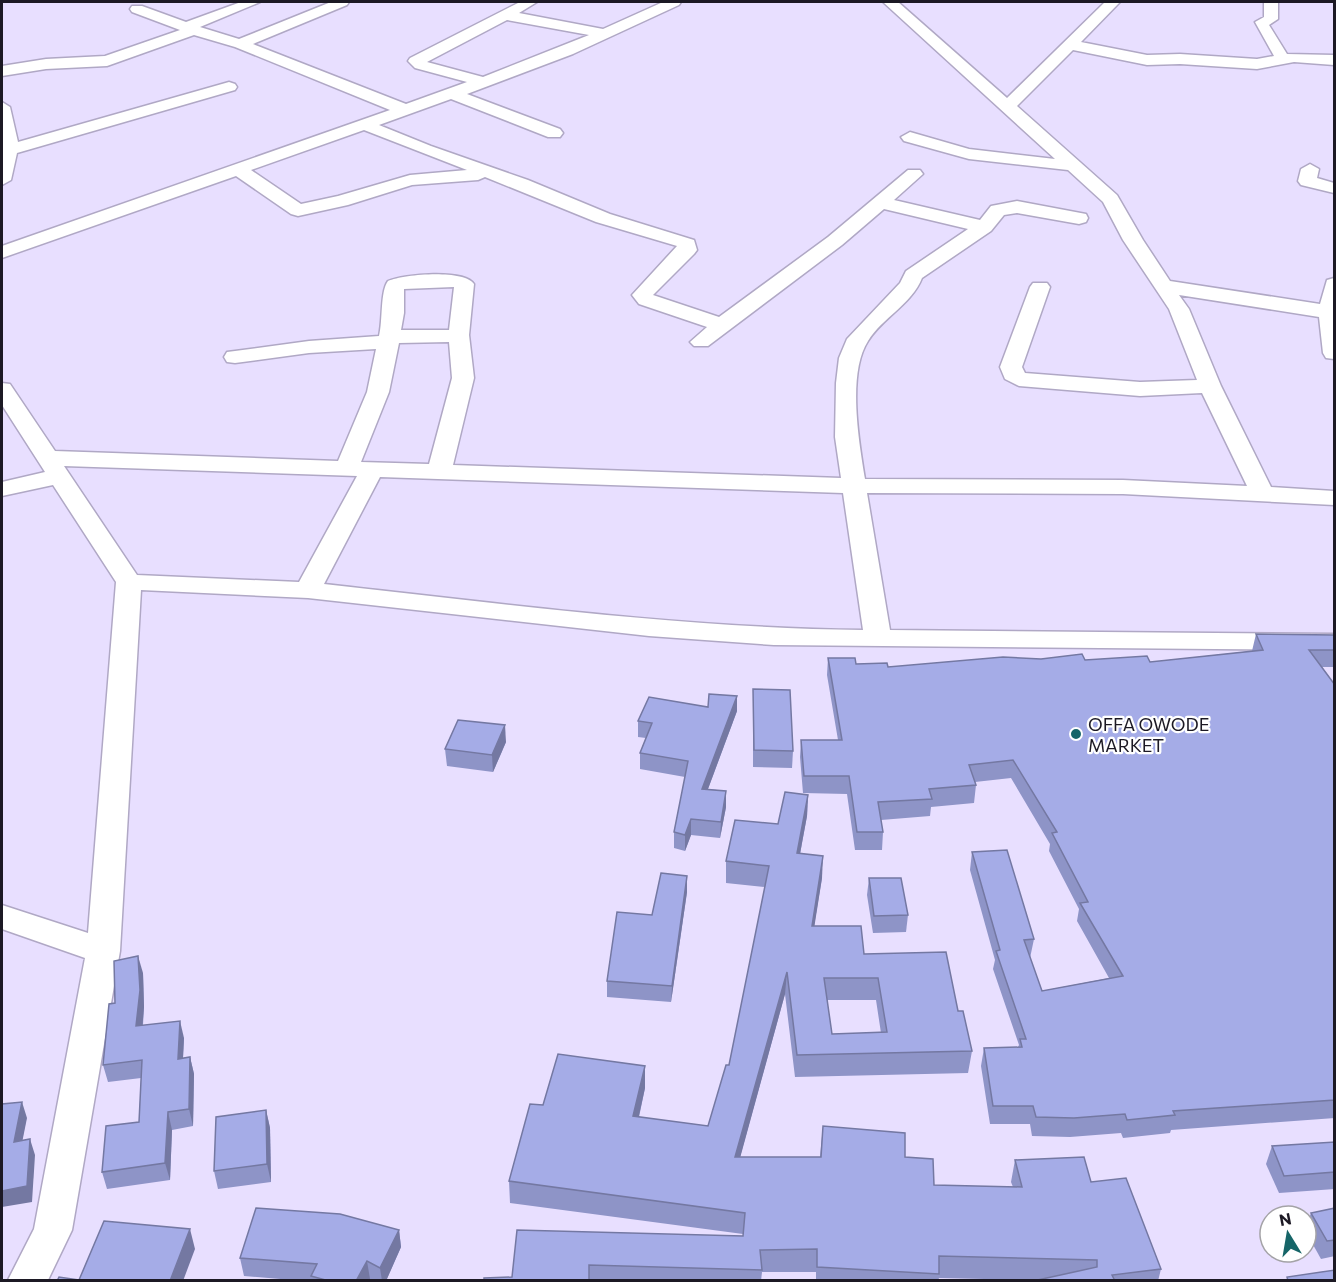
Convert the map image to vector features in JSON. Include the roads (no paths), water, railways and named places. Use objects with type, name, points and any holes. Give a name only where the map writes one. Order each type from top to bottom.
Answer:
[{"type":"street","points":[[2,71],[46,64],[107,62],[254,2]]},
{"type":"street","points":[[240,44],[342,2]]},
{"type":"street","points":[[484,82],[421,65],[416,60],[530,2]]},
{"type":"street","points":[[2,252],[87,219],[453,94],[606,34],[674,2]]},
{"type":"street","points":[[890,2],[925,30],[1007,107],[1111,199],[1121,219],[1179,309],[1209,386],[1262,493]]},
{"type":"street","points":[[1007,107],[1113,2]]},
{"type":"street","points":[[1271,2],[1271,20],[1262,22],[1262,25],[1283,59]]},
{"type":"street","points":[[137,9],[190,29],[240,44],[406,110]]},
{"type":"street","points":[[505,15],[606,34]]},
{"type":"street","points":[[1071,45],[1147,60],[1180,59],[1257,64],[1294,57],[1335,60]]},
{"type":"street","points":[[10,150],[229,87]]},
{"type":"street","points":[[453,94],[554,133]]},
{"type":"street","points":[[2,107],[10,134],[10,150],[2,180]]},
{"type":"street","points":[[366,125],[425,150],[496,174],[603,219],[687,244],[687,250],[642,295],[646,300],[722,325]]},
{"type":"street","points":[[910,137],[939,148],[999,160],[1072,165]]},
{"type":"street","points":[[238,169],[295,209],[303,210],[410,180],[496,174]]},
{"type":"street","points":[[1310,169],[1307,181],[1335,188]]},
{"type":"street","points":[[701,342],[881,203],[914,174]]},
{"type":"street","points":[[881,203],[986,224]]},
{"type":"street","points":[[878,637],[856,486],[846,437],[845,407],[850,358],[858,339],[909,285],[913,275],[986,224],[998,210],[1017,207],[1079,218],[1121,219]]},
{"type":"street","points":[[347,467],[378,392],[389,339],[393,313],[392,293],[395,285],[458,281],[464,284],[459,335],[463,378],[439,472]]},
{"type":"street","points":[[1335,284],[1329,312],[1335,353]]},
{"type":"street","points":[[1163,286],[1329,312]]},
{"type":"street","points":[[1040,287],[1011,367],[1012,374],[1019,379],[1140,389],[1209,386]]},
{"type":"street","points":[[235,357],[389,339],[459,335]]},
{"type":"street","points":[[2,389],[129,582],[103,951],[53,1230],[28,1281]]},
{"type":"street","points":[[2,489],[54,467],[347,467],[372,470],[856,486],[1124,487],[1335,498]]},
{"type":"street","points":[[308,590],[372,470]]},
{"type":"street","points":[[129,582],[308,590],[649,628],[774,637],[1335,642]]},
{"type":"street","points":[[2,917],[103,951]]},
{"type":"place","name":"OFFA OWODE MARKET","points":[[1076,734]]}]
